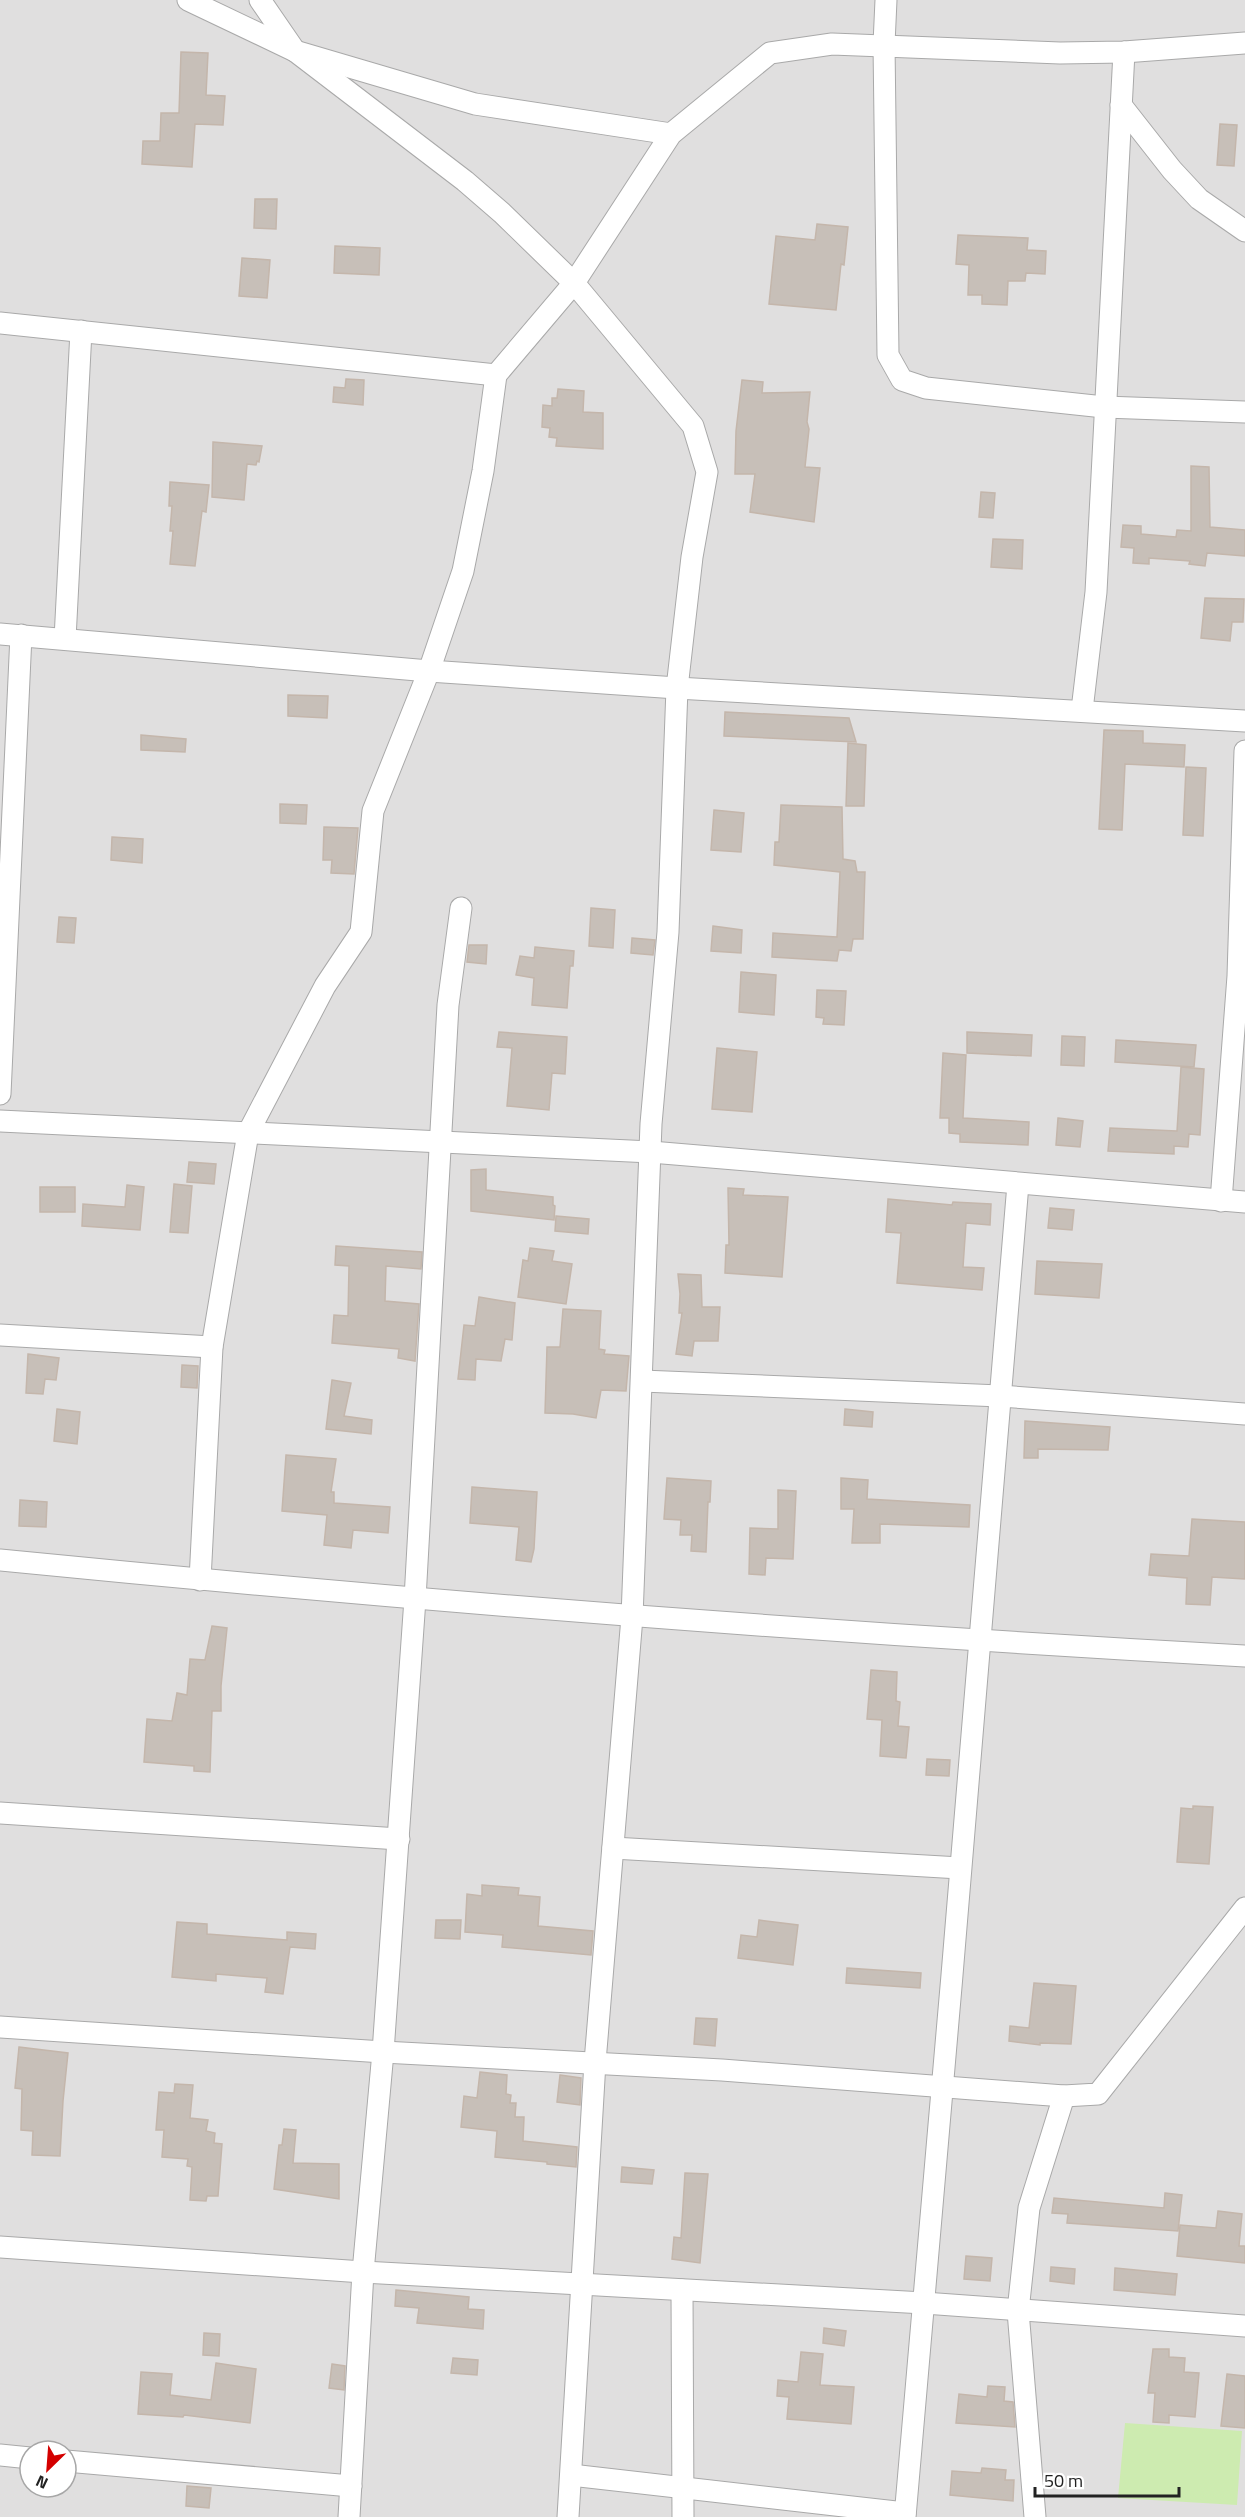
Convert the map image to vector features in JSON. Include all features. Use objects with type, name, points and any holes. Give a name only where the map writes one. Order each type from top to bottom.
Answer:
[{"type":"street","points":[[188,0],[295,51],[475,104],[671,134]]},
{"type":"street","points":[[260,0],[295,51],[465,181],[502,213],[574,284],[693,426],[707,472],[692,557],[677,688],[668,932],[651,1124],[632,1617],[595,2062],[584,2285],[568,2517]]},
{"type":"street","points":[[886,0],[884,44],[888,355],[902,380],[926,388],[1104,407],[1245,412]]},
{"type":"street","points":[[200,1580],[212,1347],[248,1133],[325,986],[361,932],[373,811],[429,671],[463,571],[483,471],[496,375],[574,284],[671,134],[770,53],[832,44],[884,44],[1060,53],[1124,52],[1245,43]]},
{"type":"street","points":[[1082,710],[1096,592],[1124,52]]},
{"type":"street","points":[[1121,105],[1172,170],[1200,199],[1245,231]]},
{"type":"street","points":[[0,324],[496,375]]},
{"type":"street","points":[[66,639],[81,331]]},
{"type":"street","points":[[0,1094],[10,634],[429,671],[677,688],[1245,721]]},
{"type":"street","points":[[1221,1200],[1242,977],[1245,751]]},
{"type":"street","points":[[349,2517],[363,2272],[384,2052],[415,1599],[448,1005],[461,908]]},
{"type":"street","points":[[0,1121],[651,1152],[1245,1202]]},
{"type":"street","points":[[571,2475],[905,2515],[944,2088],[978,1641],[1018,1184]]},
{"type":"street","points":[[0,1335],[212,1347]]},
{"type":"street","points":[[642,1381],[999,1396],[1245,1414]]},
{"type":"street","points":[[0,1560],[200,1580],[632,1617],[978,1641],[1245,1656]]},
{"type":"street","points":[[0,1813],[399,1839]]},
{"type":"street","points":[[613,1848],[960,1868]]},
{"type":"street","points":[[0,2027],[384,2052],[595,2062],[1064,2096],[1098,2094],[1245,1908]]},
{"type":"street","points":[[1035,2517],[1018,2311],[1029,2208],[1064,2096]]},
{"type":"street","points":[[0,2247],[363,2272],[924,2303],[1245,2326]]},
{"type":"street","points":[[682,2290],[683,2517]]},
{"type":"street","points":[[0,2455],[18,2457]]},
{"type":"street","points":[[78,2462],[351,2486]]},
{"type":"shaded area","points":[[0,0],[1245,0],[1245,2517],[0,2517]]},
{"type":"green space","points":[[1125,2423],[1242,2431],[1237,2505],[1118,2498]]},
{"type":"building","points":[[181,52],[208,53],[206,95],[225,96],[223,125],[195,124],[192,167],[142,164],[143,141],[160,141],[161,113],[179,113]]},
{"type":"building","points":[[1220,124],[1237,125],[1234,166],[1217,165]]},
{"type":"building","points":[[255,199],[277,199],[276,229],[254,228]]},
{"type":"building","points":[[817,224],[848,227],[836,310],[769,304],[776,236],[815,240]]},
{"type":"building","points":[[958,235],[1028,238],[1027,250],[1046,251],[1045,274],[1026,273],[1025,281],[1008,281],[1007,305],[982,304],[982,295],[968,295],[969,265],[956,264]]},
{"type":"building","points":[[335,246],[380,248],[379,275],[334,273]]},
{"type":"building","points":[[242,258],[270,260],[267,298],[239,296]]},
{"type":"building","points":[[346,379],[364,380],[363,405],[333,402],[334,387],[345,388]]},
{"type":"building","points":[[742,380],[763,382],[762,393],[810,392],[805,467],[820,468],[814,522],[750,512],[755,474],[735,474],[736,431]]},
{"type":"building","points":[[558,389],[584,391],[583,412],[603,413],[603,449],[556,446],[557,438],[549,437],[550,428],[542,427],[543,405],[552,406],[552,398],[557,398]]},
{"type":"building","points":[[213,442],[262,446],[259,462],[257,461],[256,465],[247,464],[244,500],[212,497]]},
{"type":"building","points":[[1191,466],[1209,467],[1210,527],[1245,530],[1245,556],[1207,553],[1205,566],[1189,564],[1190,561],[1149,558],[1149,564],[1133,563],[1134,548],[1121,547],[1123,525],[1141,526],[1141,534],[1176,537],[1177,530],[1191,531]]},
{"type":"building","points":[[170,482],[209,485],[206,512],[202,511],[195,566],[170,564],[173,531],[170,531],[172,506],[169,506]]},
{"type":"building","points":[[981,492],[995,493],[993,518],[979,517]]},
{"type":"building","points":[[993,539],[1023,540],[1022,569],[991,567]]},
{"type":"building","points":[[1205,598],[1244,599],[1243,622],[1232,622],[1230,641],[1201,638]]},
{"type":"building","points":[[288,695],[328,696],[327,718],[288,716]]},
{"type":"building","points":[[725,712],[849,718],[856,742],[724,736]]},
{"type":"building","points":[[1104,730],[1143,731],[1143,743],[1185,745],[1184,767],[1125,764],[1122,830],[1099,829]]},
{"type":"building","points":[[141,735],[186,739],[185,752],[141,750]]},
{"type":"building","points":[[848,743],[866,745],[864,806],[846,806]]},
{"type":"building","points":[[1186,767],[1206,768],[1203,836],[1183,835]]},
{"type":"building","points":[[280,804],[307,805],[306,824],[280,823]]},
{"type":"building","points":[[781,805],[842,807],[843,859],[855,861],[857,872],[865,872],[863,939],[853,939],[851,951],[839,950],[837,961],[772,957],[773,933],[837,937],[840,872],[774,865],[775,842],[779,842]]},
{"type":"building","points":[[714,810],[744,813],[741,852],[711,850]]},
{"type":"building","points":[[324,827],[358,828],[354,874],[331,873],[332,860],[323,860]]},
{"type":"building","points":[[112,837],[143,839],[142,863],[111,860]]},
{"type":"building","points":[[591,908],[615,910],[613,948],[589,946]]},
{"type":"building","points":[[59,917],[76,918],[74,943],[57,942]]},
{"type":"building","points":[[713,926],[742,930],[741,953],[711,951]]},
{"type":"building","points":[[632,938],[655,940],[653,955],[631,953]]},
{"type":"building","points":[[469,945],[487,945],[486,964],[467,962]]},
{"type":"building","points":[[535,947],[574,951],[573,966],[570,966],[567,1008],[532,1005],[534,978],[516,975],[520,956],[534,958]]},
{"type":"building","points":[[741,972],[776,975],[774,1015],[739,1012]]},
{"type":"building","points":[[817,990],[846,991],[844,1025],[823,1024],[824,1018],[816,1017]]},
{"type":"building","points":[[499,1032],[567,1037],[565,1074],[552,1073],[549,1110],[507,1106],[512,1048],[497,1047]]},
{"type":"building","points":[[967,1032],[1032,1035],[1031,1056],[967,1053]]},
{"type":"building","points":[[1062,1036],[1085,1037],[1084,1066],[1061,1065]]},
{"type":"building","points":[[1116,1040],[1196,1045],[1194,1067],[1115,1062]]},
{"type":"building","points":[[717,1048],[757,1052],[752,1112],[712,1109]]},
{"type":"building","points":[[943,1053],[966,1055],[963,1118],[1029,1122],[1028,1145],[960,1142],[960,1134],[949,1133],[949,1118],[940,1118]]},
{"type":"building","points":[[1181,1067],[1204,1069],[1200,1135],[1189,1134],[1188,1147],[1174,1146],[1174,1154],[1108,1151],[1110,1128],[1177,1131]]},
{"type":"building","points":[[1058,1118],[1083,1121],[1080,1147],[1056,1145]]},
{"type":"building","points":[[189,1162],[216,1164],[214,1184],[187,1182]]},
{"type":"building","points":[[486,1169],[486,1190],[553,1197],[554,1220],[471,1211],[471,1170]]},
{"type":"building","points":[[174,1184],[192,1186],[188,1233],[170,1232]]},
{"type":"building","points":[[127,1185],[144,1187],[140,1230],[82,1226],[83,1204],[125,1207]]},
{"type":"building","points":[[40,1187],[75,1187],[75,1212],[40,1212]]},
{"type":"building","points":[[728,1188],[744,1189],[743,1195],[788,1197],[782,1277],[725,1273],[726,1245],[729,1245]]},
{"type":"building","points":[[888,1199],[952,1205],[953,1202],[991,1204],[990,1225],[966,1223],[963,1267],[984,1268],[982,1290],[897,1283],[901,1233],[886,1232]]},
{"type":"building","points":[[1050,1208],[1074,1210],[1072,1230],[1048,1228]]},
{"type":"building","points":[[556,1216],[589,1219],[588,1234],[555,1231]]},
{"type":"building","points":[[336,1246],[422,1252],[421,1269],[386,1266],[385,1301],[419,1304],[415,1361],[398,1358],[399,1349],[332,1343],[334,1315],[348,1316],[349,1266],[335,1265]]},
{"type":"building","points":[[530,1248],[554,1251],[552,1261],[572,1264],[566,1304],[518,1297],[523,1260],[528,1261]]},
{"type":"building","points":[[1037,1261],[1102,1264],[1099,1298],[1035,1294]]},
{"type":"building","points":[[678,1274],[701,1275],[702,1307],[720,1307],[718,1341],[694,1341],[692,1356],[676,1354],[682,1313],[679,1313]]},
{"type":"building","points":[[479,1297],[515,1303],[512,1340],[505,1339],[501,1361],[476,1359],[475,1380],[458,1379],[464,1325],[475,1326]]},
{"type":"building","points":[[563,1309],[601,1311],[599,1349],[605,1350],[604,1354],[629,1356],[626,1391],[601,1390],[596,1418],[545,1413],[547,1347],[560,1347]]},
{"type":"building","points":[[28,1354],[59,1358],[56,1380],[45,1379],[43,1394],[26,1393]]},
{"type":"building","points":[[182,1365],[198,1366],[197,1388],[181,1387]]},
{"type":"building","points":[[332,1380],[351,1383],[344,1416],[372,1420],[371,1434],[326,1429]]},
{"type":"building","points":[[57,1409],[80,1412],[77,1444],[54,1441]]},
{"type":"building","points":[[845,1409],[873,1412],[872,1427],[844,1425]]},
{"type":"building","points":[[1025,1421],[1110,1427],[1108,1450],[1038,1449],[1038,1458],[1024,1458]]},
{"type":"building","points":[[286,1455],[336,1459],[331,1492],[334,1492],[334,1503],[390,1507],[388,1533],[353,1530],[351,1548],[324,1545],[327,1515],[282,1511]]},
{"type":"building","points":[[667,1478],[711,1481],[706,1552],[691,1551],[692,1535],[680,1535],[681,1520],[664,1519]]},
{"type":"building","points":[[841,1478],[868,1480],[867,1499],[970,1505],[969,1527],[880,1524],[880,1543],[852,1543],[854,1509],[841,1509]]},
{"type":"building","points":[[472,1487],[537,1492],[534,1549],[531,1562],[516,1560],[519,1527],[470,1523]]},
{"type":"building","points":[[778,1490],[796,1491],[793,1559],[766,1558],[765,1575],[749,1574],[750,1528],[778,1529]]},
{"type":"building","points":[[20,1500],[47,1502],[46,1527],[19,1526]]},
{"type":"building","points":[[1192,1519],[1245,1522],[1245,1579],[1212,1577],[1210,1605],[1186,1604],[1187,1578],[1149,1575],[1151,1554],[1189,1556]]},
{"type":"building","points":[[212,1626],[227,1628],[221,1686],[221,1711],[212,1711],[210,1772],[194,1771],[194,1766],[144,1762],[147,1719],[172,1721],[177,1693],[187,1695],[190,1659],[205,1660]]},
{"type":"building","points":[[871,1670],[897,1672],[896,1701],[900,1702],[898,1726],[909,1727],[906,1758],[880,1756],[882,1720],[867,1719]]},
{"type":"building","points":[[927,1759],[950,1760],[949,1776],[926,1775]]},
{"type":"building","points":[[1193,1806],[1213,1807],[1209,1864],[1177,1862],[1181,1808],[1193,1809]]},
{"type":"building","points":[[482,1885],[519,1888],[518,1895],[540,1897],[538,1926],[593,1931],[591,1955],[502,1947],[503,1935],[465,1932],[467,1894],[482,1896]]},
{"type":"building","points":[[436,1920],[461,1920],[460,1939],[435,1938]]},
{"type":"building","points":[[759,1920],[798,1925],[793,1965],[738,1958],[741,1935],[757,1937]]},
{"type":"building","points":[[177,1922],[207,1924],[207,1934],[287,1940],[287,1932],[316,1934],[315,1949],[290,1947],[283,1994],[265,1992],[267,1978],[216,1974],[216,1981],[172,1977]]},
{"type":"building","points":[[847,1968],[921,1973],[920,1988],[846,1983]]},
{"type":"building","points":[[1034,1983],[1076,1986],[1071,2044],[1040,2043],[1040,2045],[1009,2041],[1010,2026],[1029,2028]]},
{"type":"building","points":[[696,2018],[717,2019],[715,2046],[694,2044]]},
{"type":"building","points":[[19,2047],[68,2053],[60,2156],[32,2155],[33,2131],[21,2130],[22,2089],[15,2088]]},
{"type":"building","points":[[480,2072],[507,2075],[506,2094],[511,2095],[510,2103],[516,2103],[515,2117],[524,2117],[523,2141],[577,2147],[576,2167],[495,2157],[497,2131],[461,2127],[464,2096],[477,2098]]},
{"type":"building","points":[[560,2075],[581,2078],[580,2105],[557,2102]]},
{"type":"building","points":[[175,2084],[193,2085],[190,2118],[208,2120],[206,2131],[215,2133],[214,2143],[222,2144],[218,2196],[207,2196],[206,2201],[190,2200],[192,2167],[187,2166],[188,2159],[162,2157],[164,2130],[156,2130],[159,2092],[174,2093]]},
{"type":"building","points":[[284,2129],[296,2130],[293,2163],[339,2164],[339,2199],[274,2189],[279,2145],[282,2145]]},
{"type":"building","points":[[622,2167],[654,2170],[652,2184],[621,2182]]},
{"type":"building","points":[[685,2173],[708,2174],[700,2263],[672,2259],[674,2237],[681,2238]]},
{"type":"building","points":[[1165,2193],[1182,2195],[1178,2231],[1067,2223],[1068,2214],[1052,2213],[1054,2198],[1164,2208]]},
{"type":"building","points":[[1218,2211],[1242,2214],[1239,2246],[1245,2246],[1245,2263],[1177,2256],[1180,2225],[1216,2228]]},
{"type":"building","points":[[966,2256],[992,2258],[990,2281],[964,2279]]},
{"type":"building","points":[[1051,2267],[1075,2269],[1074,2284],[1050,2281]]},
{"type":"building","points":[[1115,2268],[1177,2274],[1175,2295],[1114,2290]]},
{"type":"building","points":[[396,2290],[469,2297],[468,2309],[484,2310],[483,2329],[417,2323],[419,2308],[395,2306]]},
{"type":"building","points":[[824,2328],[846,2331],[844,2346],[823,2343]]},
{"type":"building","points":[[204,2333],[220,2334],[219,2356],[203,2355]]},
{"type":"building","points":[[1153,2349],[1169,2349],[1169,2357],[1185,2358],[1184,2372],[1199,2373],[1195,2417],[1169,2415],[1169,2423],[1153,2422],[1155,2393],[1148,2393]]},
{"type":"building","points":[[801,2352],[823,2354],[820,2385],[854,2387],[851,2424],[787,2419],[789,2397],[777,2396],[778,2380],[798,2382]]},
{"type":"building","points":[[453,2358],[478,2360],[477,2375],[451,2373]]},
{"type":"building","points":[[216,2363],[256,2369],[250,2423],[184,2415],[183,2417],[138,2414],[141,2372],[172,2374],[170,2395],[211,2400]]},
{"type":"building","points":[[332,2364],[345,2366],[344,2390],[329,2388]]},
{"type":"building","points":[[1227,2374],[1245,2376],[1245,2428],[1221,2426]]},
{"type":"building","points":[[988,2386],[1005,2387],[1004,2401],[1013,2402],[1015,2427],[956,2423],[959,2394],[987,2397]]},
{"type":"building","points":[[982,2468],[1006,2470],[1005,2480],[1014,2480],[1013,2501],[950,2495],[952,2471],[981,2473]]},
{"type":"building","points":[[187,2486],[211,2488],[209,2508],[186,2506]]}]
